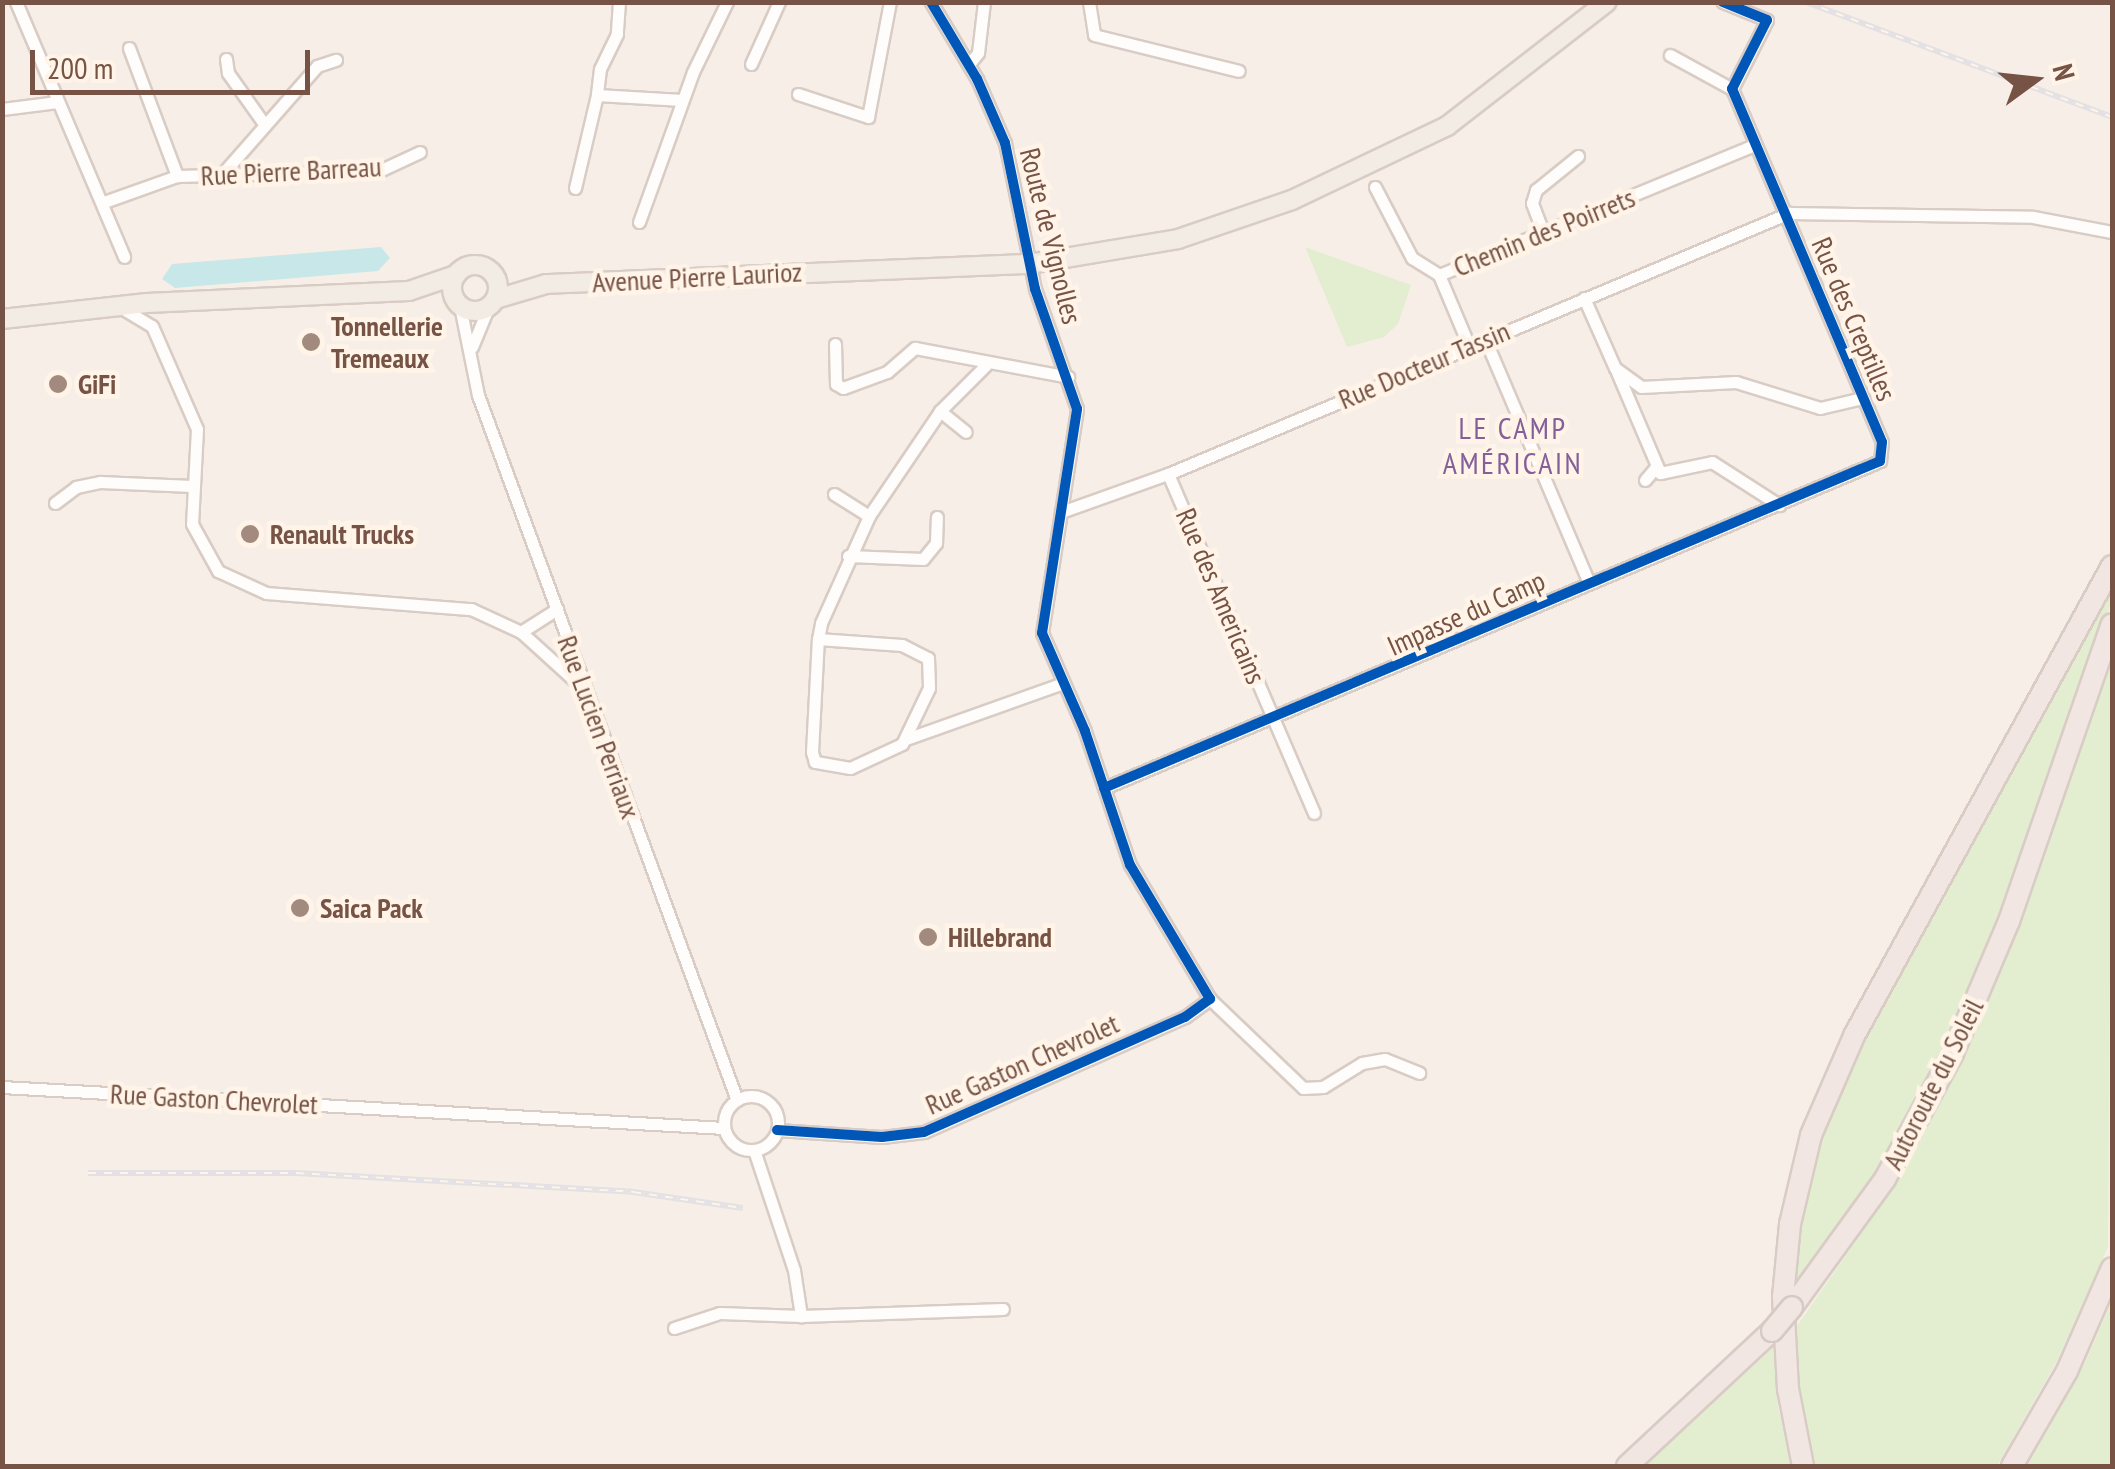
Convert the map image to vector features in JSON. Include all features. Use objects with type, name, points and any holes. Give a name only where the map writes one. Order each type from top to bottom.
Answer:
[{"type":"highway","points":[[1803,1466],[1788,1388],[1783,1297],[1790,1224],[1811,1135],[1855,1034],[2112,566]]},
{"type":"highway","name":"Autoroute du Soleil","points":[[1627,1466],[1772,1331],[1885,1179],[1961,1037],[2112,624]]},
{"type":"highway","points":[[2012,1466],[2067,1371],[2112,1268]]},
{"type":"main road","name":"Avenue Pierre Laurioz","points":[[456,275],[472,264],[494,274],[546,284],[848,270],[1142,248],[1344,178],[1447,126],[1607,2]]},
{"type":"main road","points":[[409,291],[459,304],[492,303],[494,274]]},
{"type":"main road","points":[[2,319],[110,307],[409,291],[456,275],[459,304]]},
{"type":"main road","name":"Avenue Pierre Laurioz","points":[[492,303],[546,284]]},
{"type":"street","points":[[575,188],[600,69],[617,34],[619,2]]},
{"type":"street","points":[[639,222],[682,100],[727,2]]},
{"type":"street","points":[[751,64],[779,2]]},
{"type":"street","points":[[798,94],[868,118],[890,2]]},
{"type":"street","name":"Route de Vignolles","points":[[931,2],[969,64],[1008,153],[1028,259],[1068,377],[1078,420],[1042,633],[1138,882],[1208,996],[1304,1088],[1323,1087],[1362,1064],[1384,1059],[1419,1074]]},
{"type":"street","points":[[969,64],[978,53],[984,2]]},
{"type":"street","points":[[1089,2],[1094,35],[1239,71]]},
{"type":"street","points":[[1722,2],[1766,20],[1732,89]]},
{"type":"street","points":[[2,8],[17,4],[104,202],[124,258]]},
{"type":"street","points":[[129,48],[176,176]]},
{"type":"street","points":[[1670,55],[1732,89],[1785,214]]},
{"type":"street","points":[[226,59],[228,72],[262,121]]},
{"type":"street","points":[[224,172],[262,121],[316,66],[336,60]]},
{"type":"street","points":[[597,95],[682,100]]},
{"type":"street","points":[[2,109],[58,102]]},
{"type":"street","name":"Chemin des Poirrets","points":[[1375,187],[1412,258],[1438,275],[1755,145]]},
{"type":"street","name":"Rue Pierre Barreau","points":[[104,202],[176,176],[379,171],[420,152]]},
{"type":"street","points":[[1542,232],[1532,203],[1536,190],[1578,156]]},
{"type":"street","name":"Rue Docteur Tassin","points":[[1061,512],[1168,474],[1785,214],[2033,216],[2112,232]]},
{"type":"street","name":"Rue des Creptilles","points":[[1785,214],[1882,442]]},
{"type":"street","points":[[1438,275],[1469,346]]},
{"type":"street","points":[[1584,298],[1656,467],[1670,475],[1712,462],[1779,505]]},
{"type":"street","points":[[471,351],[492,303]]},
{"type":"street","name":"Rue Lucien Perriaux","points":[[459,304],[478,396],[737,1100]]},
{"type":"street","points":[[110,307],[142,316],[158,336],[197,429],[192,524],[202,552],[244,588],[450,603],[521,632],[586,691]]},
{"type":"street","points":[[1485,339],[1588,580]]},
{"type":"street","points":[[835,344],[836,384],[843,388],[887,372],[915,348],[984,366],[1068,377]]},
{"type":"street","points":[[984,366],[940,412],[869,516],[848,556],[818,639],[815,762],[842,769],[889,751],[906,739],[1063,683]]},
{"type":"street","points":[[1616,368],[1632,384],[1658,391],[1716,381],[1820,408],[1862,398]]},
{"type":"street","points":[[940,412],[966,432]]},
{"type":"street","name":"Impasse du Camp","points":[[1104,788],[1549,604],[1588,580],[1876,465],[1883,455],[1882,442]]},
{"type":"street","points":[[1646,480],[1656,467]]},
{"type":"street","name":"Rue des Americains","points":[[1168,474],[1314,813]]},
{"type":"street","points":[[55,502],[76,486],[100,482],[192,486]]},
{"type":"street","points":[[834,494],[869,516]]},
{"type":"street","points":[[848,556],[923,560],[936,543],[937,517]]},
{"type":"street","points":[[521,632],[557,609]]},
{"type":"street","points":[[818,639],[902,644],[928,658],[929,688],[906,739]]},
{"type":"street","name":"Rue Gaston Chevrolet","points":[[777,1130],[882,1137],[924,1132],[1185,1017],[1208,996]]},
{"type":"street","name":"Rue Gaston Chevrolet","points":[[2,1088],[724,1128]]},
{"type":"street","points":[[763,1099],[775,1112],[777,1130],[754,1150],[732,1142],[724,1128],[726,1112],[737,1100],[763,1099]]},
{"type":"street","points":[[754,1150],[794,1270],[801,1316]]},
{"type":"street","points":[[674,1328],[720,1312],[801,1316],[1003,1309]]},
{"type":"green space","points":[[1305,247],[1411,285],[1398,324],[1384,337],[1347,347]]},
{"type":"green space","points":[[2112,579],[2112,600],[2017,869],[1939,1062],[1841,1231],[1789,1292],[1800,1195],[1827,1110],[1869,1020]]},
{"type":"green space","points":[[2112,653],[2108,1247],[2057,1361],[1997,1466],[1810,1466],[1790,1336],[1878,1209],[1948,1086],[2017,925]]},
{"type":"green space","points":[[2112,1300],[2112,1466],[2027,1466],[2085,1363]]},
{"type":"green space","points":[[1774,1347],[1778,1407],[1793,1466],[1644,1466]]},
{"type":"water","points":[[381,247],[390,258],[378,271],[175,288],[162,279],[172,264]]},
{"type":"railway","points":[[1806,2],[2112,117]]},
{"type":"railway","points":[[88,1173],[296,1173],[633,1192],[743,1208]]},
{"type":"cycle path","points":[[777,1130],[882,1137],[924,1132],[1185,1017],[1210,999],[1130,865],[1085,731],[1042,633],[1077,409],[1035,289],[1005,143],[977,79],[931,2]]},
{"type":"cycle path","points":[[1104,788],[1880,461],[1882,442],[1732,89],[1767,20],[1723,2]]},
{"type":"place","name":"Tonnellerie Tremeaux","points":[[311,342]]},
{"type":"place","name":"GiFi","points":[[58,384]]},
{"type":"place","name":"Renault Trucks","points":[[250,534]]},
{"type":"place","name":"Saica Pack","points":[[300,908]]},
{"type":"place","name":"Hillebrand","points":[[928,937]]},
{"type":"district","name":"LE CAMP AMÉRICAIN","points":[[1513,445]]}]
